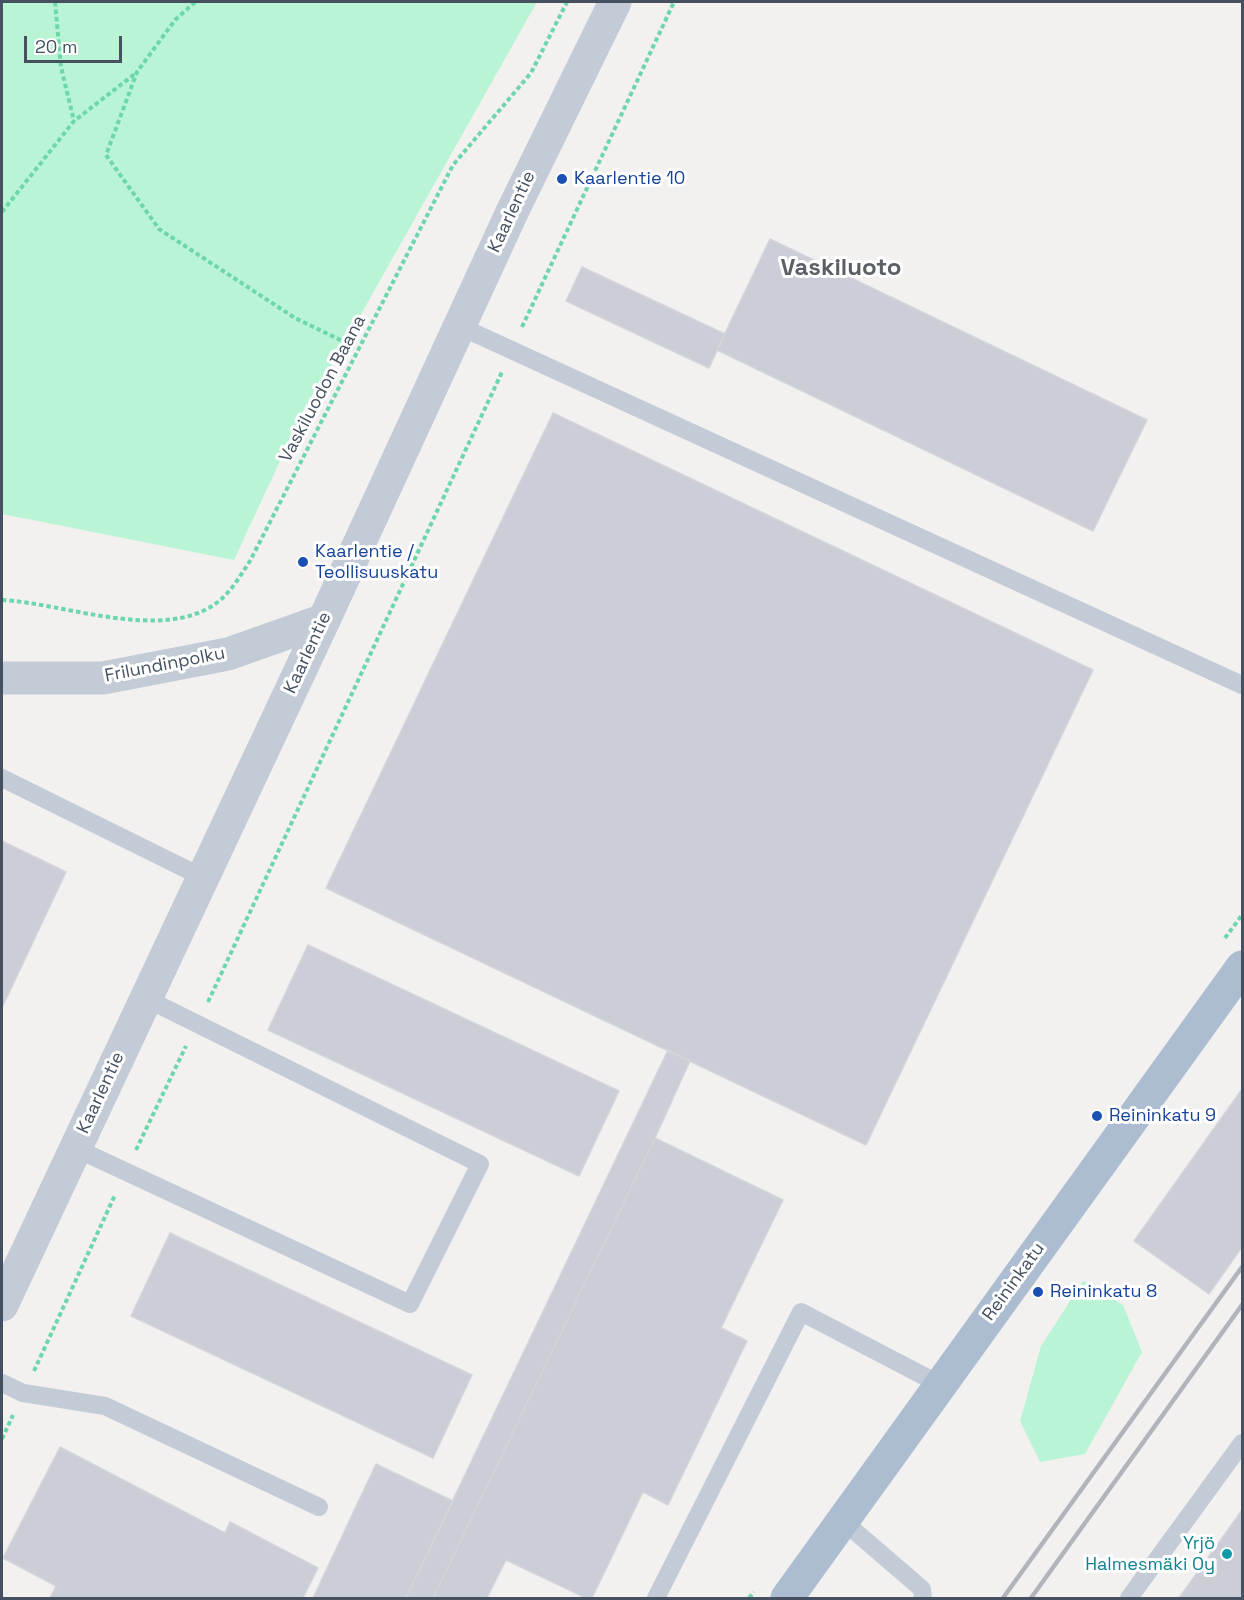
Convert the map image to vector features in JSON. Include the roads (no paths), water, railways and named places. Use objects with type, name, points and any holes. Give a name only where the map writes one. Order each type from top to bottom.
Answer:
[{"type":"main road","name":"Reininkatu","points":[[787,1599],[1242,967]]},
{"type":"street","name":"Kaarlentie","points":[[4,1293],[75,1148],[324,620],[459,326],[615,2]]},
{"type":"street","name":"Frilundinpolku","points":[[2,678],[103,678],[228,654],[324,620]]},
{"type":"lane","points":[[459,326],[1242,685]]},
{"type":"lane","points":[[2,778],[202,877]]},
{"type":"lane","points":[[75,1148],[410,1304],[480,1164],[145,998]]},
{"type":"lane","points":[[656,1599],[801,1312],[941,1385]]},
{"type":"lane","points":[[2,1383],[23,1393],[105,1406],[320,1507]]},
{"type":"lane","points":[[1129,1599],[1242,1443]]},
{"type":"lane","points":[[843,1521],[922,1589],[923,1599]]},
{"type":"railway","points":[[1003,1598],[1242,1267]]},
{"type":"railway","points":[[1031,1598],[1242,1305]]},
{"type":"place","name":"Kaarlentie 10","points":[[562,179]]},
{"type":"place","name":"Kaarlentie / Teollisuuskatu","points":[[303,562]]},
{"type":"place","name":"Reininkatu 9","points":[[1097,1116]]},
{"type":"place","name":"Reininkatu 8","points":[[1038,1292]]},
{"type":"place","name":"Yrjö Halmesmäki Oy","points":[[1227,1554]]},
{"type":"district","name":"Vaskiluoto","points":[[841,268]]}]
